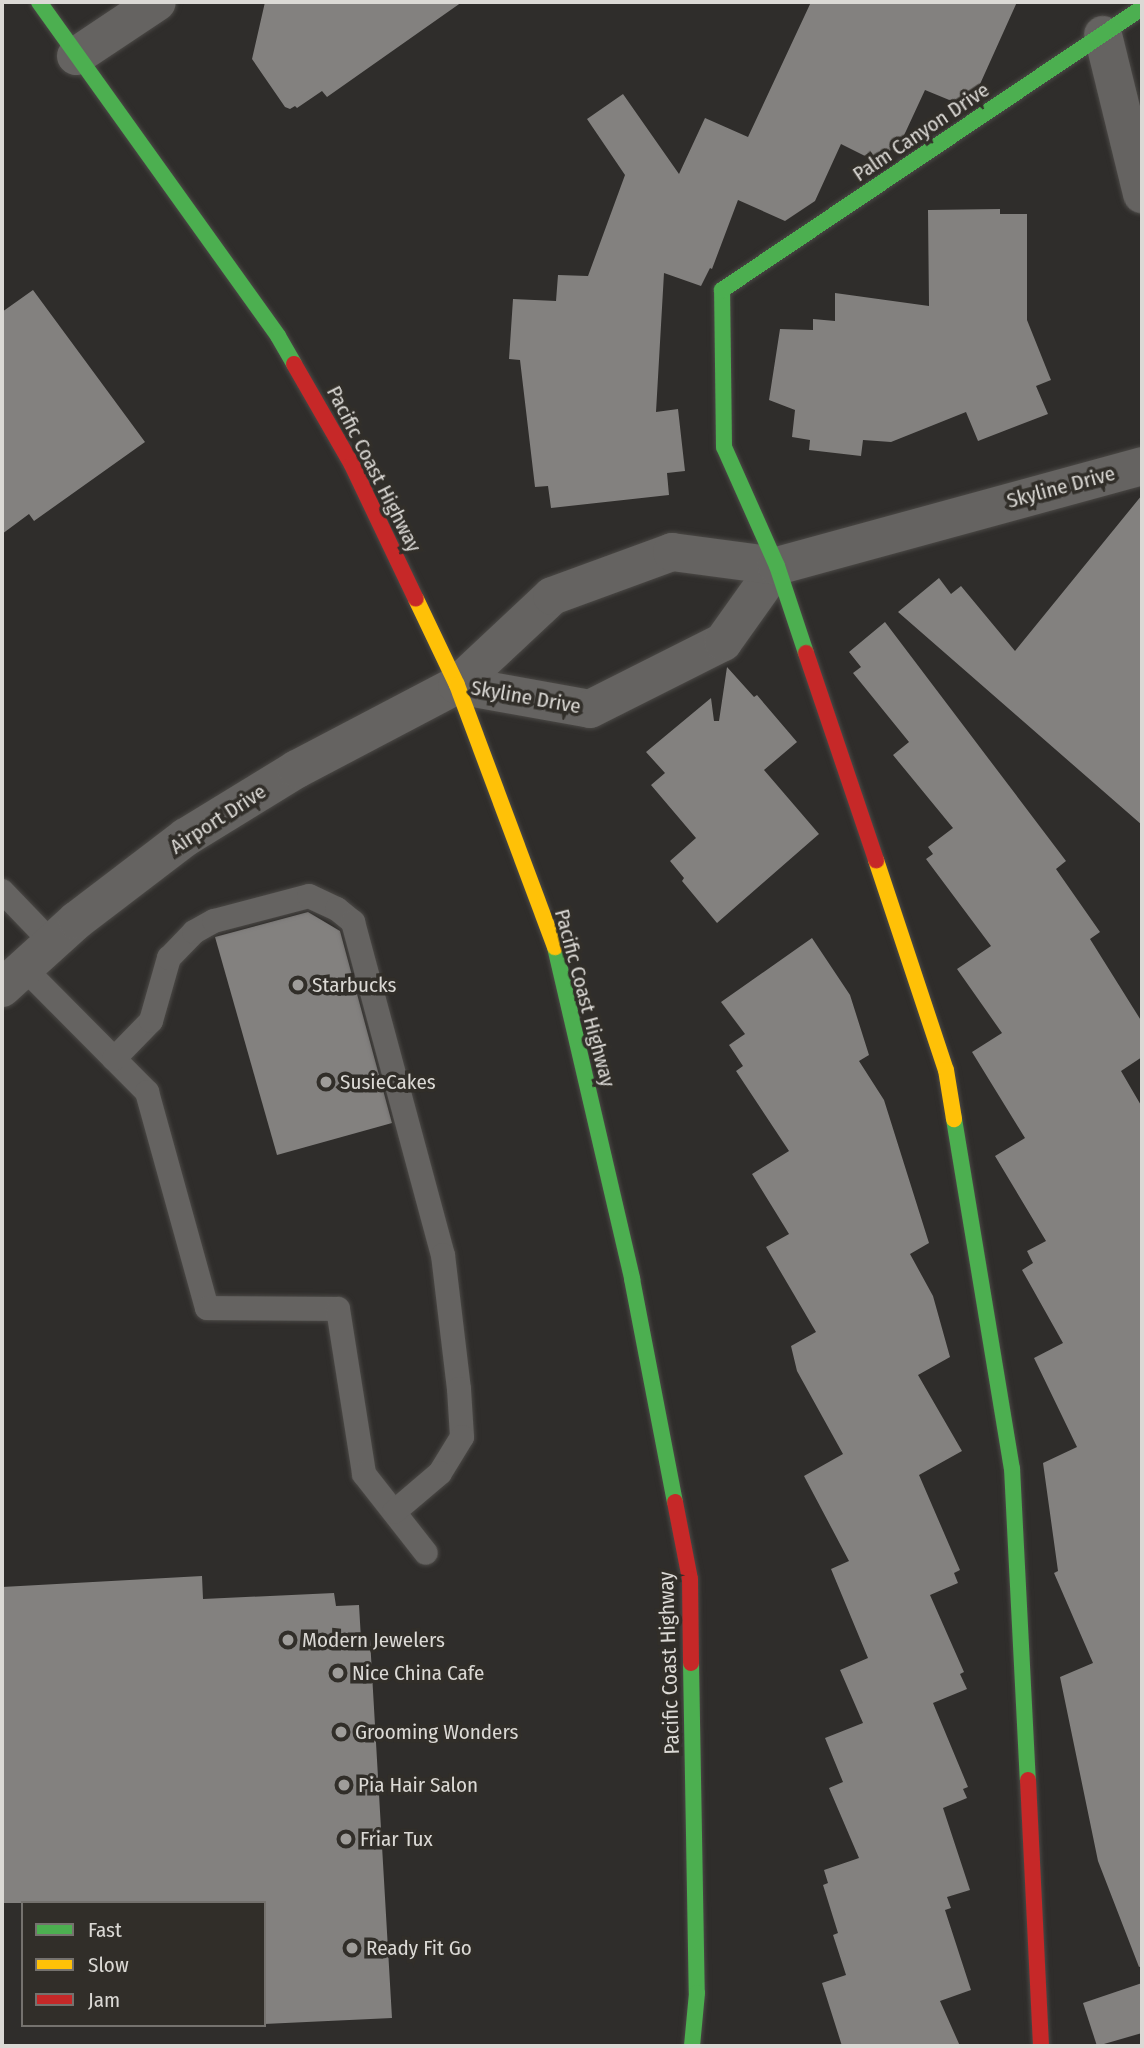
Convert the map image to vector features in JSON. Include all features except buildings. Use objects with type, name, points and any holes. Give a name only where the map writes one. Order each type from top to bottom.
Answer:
[{"type":"main road","name":"Pacific Coast Highway","points":[[39,2],[278,336],[352,465],[457,685],[555,946],[632,1279],[690,1579],[697,1993],[692,2046]]},
{"type":"main road","name":"Palm Canyon Drive","points":[[777,566],[723,447],[722,290],[1142,8]]},
{"type":"main road","points":[[777,566],[946,1070],[1012,1468],[1041,2046]]},
{"type":"street","points":[[76,56],[157,2]]},
{"type":"street","points":[[1103,35],[1142,194]]},
{"type":"street","name":"Skyline Drive","points":[[457,685],[552,596],[671,552],[777,566],[1142,466]]},
{"type":"street","name":"Skyline Drive","points":[[457,685],[590,709],[723,642],[777,566]]},
{"type":"street","name":"Airport Drive","points":[[26,966],[186,837],[297,769],[457,685]]},
{"type":"lane","points":[[2,891],[26,966],[147,1092],[207,1308],[338,1309],[364,1474],[426,1553]]},
{"type":"lane","points":[[114,1059],[151,1021],[169,958],[194,932],[214,921],[309,896],[337,909],[353,922],[443,1255],[459,1389],[462,1437],[440,1473],[394,1512]]},
{"type":"traffic: fast","points":[[39,2],[278,336],[294,364]]},
{"type":"traffic: fast","points":[[806,653],[777,566],[724,447],[722,290],[1142,8]]},
{"type":"traffic: fast","points":[[555,947],[632,1279],[675,1502]]},
{"type":"traffic: fast","points":[[954,1119],[1012,1468],[1028,1780]]},
{"type":"traffic: fast","points":[[691,1663],[697,1993],[692,2046]]},
{"type":"traffic: slow","points":[[416,599],[457,685],[555,947]]},
{"type":"traffic: slow","points":[[876,860],[946,1070],[954,1119]]},
{"type":"traffic: jam","points":[[294,364],[352,465],[416,599]]},
{"type":"traffic: jam","points":[[806,653],[876,860]]},
{"type":"traffic: jam","points":[[675,1502],[690,1579],[691,1663]]},
{"type":"traffic: jam","points":[[1028,1780],[1041,2046]]},
{"type":"place","name":"Starbucks","points":[[298,985]]},
{"type":"place","name":"SusieCakes","points":[[326,1082]]},
{"type":"place","name":"Modern Jewelers","points":[[288,1640]]},
{"type":"place","name":"Nice China Cafe","points":[[338,1673]]},
{"type":"place","name":"Grooming Wonders","points":[[341,1732]]},
{"type":"place","name":"Pia Hair Salon","points":[[344,1785]]},
{"type":"place","name":"Friar Tux","points":[[346,1839]]},
{"type":"place","name":"Ready Fit Go","points":[[352,1948]]}]
